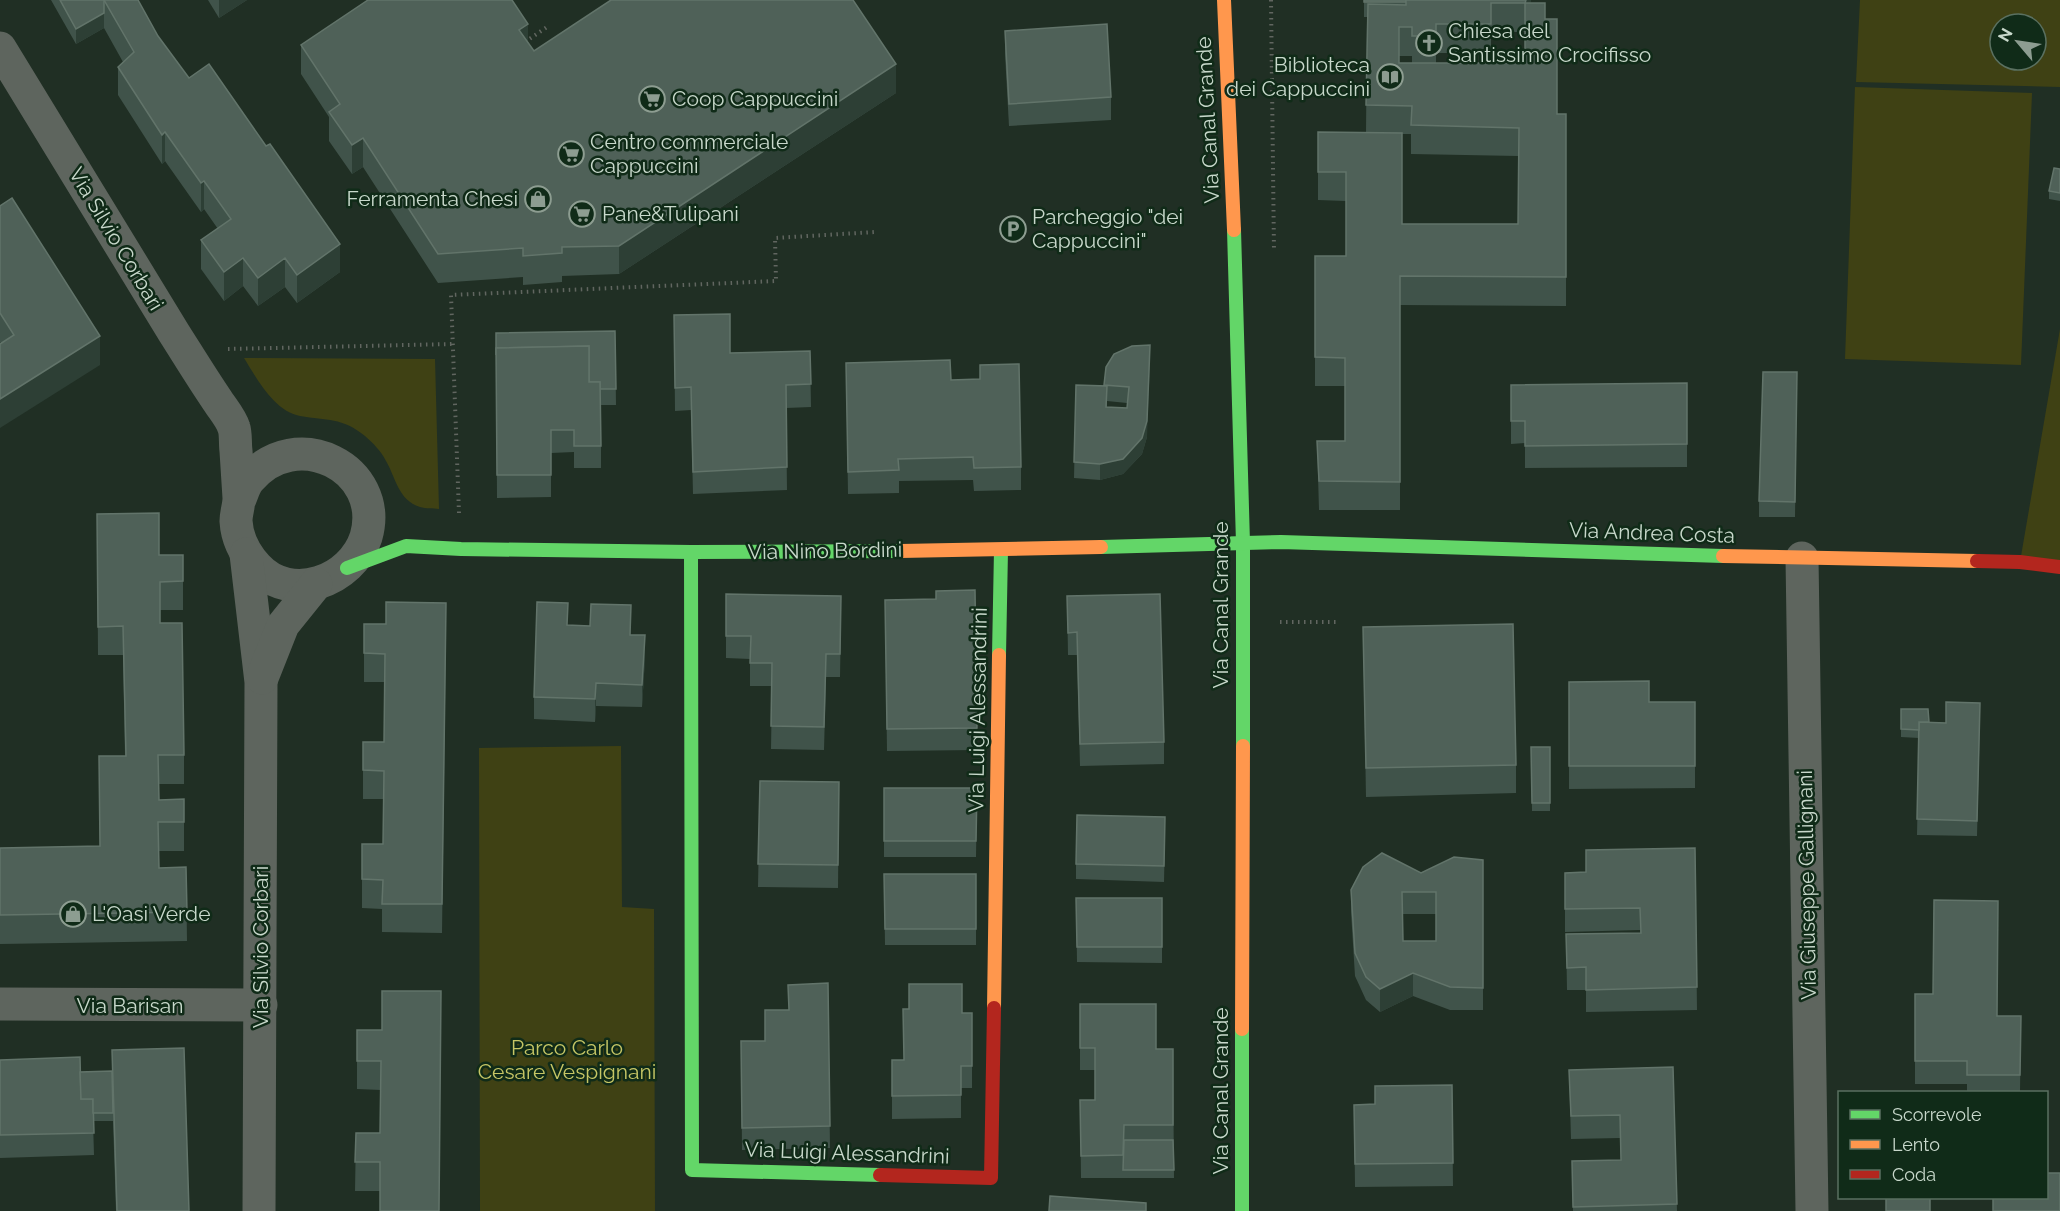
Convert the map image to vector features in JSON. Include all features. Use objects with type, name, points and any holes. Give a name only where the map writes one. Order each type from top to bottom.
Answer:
[{"type":"street","name":"Via Canal Grande","points":[[1224,0],[1232,155],[1243,543],[1242,1211]]},
{"type":"street","name":"Via Silvio Corbari","points":[[0,48],[234,428],[281,457]]},
{"type":"street","name":"Via Silvio Corbari","points":[[234,428],[239,501],[236,520],[238,538],[246,554],[259,570],[276,580],[296,585],[316,584],[333,578],[347,568],[359,553],[366,535],[368,516],[364,496],[354,478],[339,464],[321,456],[301,453],[281,457],[262,467],[248,482],[239,501]]},
{"type":"street","points":[[368,516],[406,546]]},
{"type":"street","name":"Via Andrea Costa","points":[[1243,543],[1281,542],[1802,558],[2019,562],[2060,567]]},
{"type":"street","name":"Via Nino Bordini","points":[[347,568],[406,546],[461,549],[691,552],[1001,550],[1243,543]]},
{"type":"street","name":"Via Luigi Alessandrini","points":[[691,552],[692,1170],[991,1178],[1001,550]]},
{"type":"street","name":"Via Silvio Corbari","points":[[246,554],[261,682],[259,1211]]},
{"type":"street","name":"Via Giuseppe Gallignani","points":[[1802,558],[1812,1211]]},
{"type":"street","name":"Via Silvio Corbari","points":[[261,682],[284,625],[316,584]]},
{"type":"street","name":"Via Barisan","points":[[0,1005],[261,1005]]},
{"type":"path","points":[[1271,0],[1273,103]]},
{"type":"path","points":[[522,44],[547,27]]},
{"type":"path","points":[[461,549],[451,295],[776,281],[775,238],[875,232]]},
{"type":"path","points":[[185,350],[452,344]]},
{"type":"path","points":[[1280,622],[1336,622]]},
{"type":"green space","points":[[1860,0],[2060,0],[2060,87],[1856,82]]},
{"type":"green space","points":[[1855,87],[2032,93],[2021,365],[1845,359]]},
{"type":"green space","points":[[2060,329],[2060,567],[2020,562]]},
{"type":"green space","points":[[244,358],[435,359],[439,509],[420,507],[407,499],[398,488],[382,454],[357,430],[334,421],[300,416],[282,408],[267,393]]},
{"type":"green space","name":"Parco Carlo Cesare Vespignani","points":[[621,746],[622,907],[654,909],[655,1211],[480,1211],[479,748]]},
{"type":"building","points":[[60,0],[104,0],[104,13],[76,29]]},
{"type":"building","points":[[104,0],[138,0],[158,36],[189,78],[209,64],[266,146],[270,144],[340,244],[297,275],[285,258],[258,278],[243,258],[224,272],[201,240],[231,219],[204,181],[201,183],[165,132],[162,135],[118,67],[134,52]]},
{"type":"building","name":"Centro commerciale Cappuccini","points":[[368,0],[512,0],[528,24],[519,30],[534,51],[611,0],[853,0],[896,64],[619,246],[562,247],[562,253],[523,256],[523,248],[438,254],[363,138],[352,145],[329,112],[340,104],[301,45]]},
{"type":"building","points":[[1364,0],[1406,0],[1406,2],[1364,2]]},
{"type":"building","points":[[1406,0],[1526,0],[1525,3],[1545,3],[1545,19],[1557,19],[1557,114],[1566,114],[1566,277],[1400,276],[1400,482],[1319,481],[1317,441],[1345,441],[1345,358],[1315,357],[1315,256],[1346,256],[1346,172],[1318,172],[1318,132],[1402,133],[1402,224],[1518,224],[1519,128],[1411,125],[1412,106],[1366,105],[1368,4],[1406,5]],"holes":[[[1491,3],[1525,3],[1525,63],[1399,63],[1399,27],[1412,27],[1412,36],[1436,36],[1436,24],[1491,24]]]},
{"type":"building","points":[[1107,24],[1111,97],[1009,104],[1005,31]]},
{"type":"building","points":[[2054,168],[2060,169],[2060,193],[2049,191]]},
{"type":"building","points":[[12,198],[100,336],[0,399],[0,344],[14,335],[0,313],[0,206]]},
{"type":"building","points":[[730,314],[730,353],[810,351],[811,384],[786,385],[787,467],[693,472],[691,387],[675,388],[674,315]]},
{"type":"building","points":[[615,331],[616,389],[600,389],[600,382],[589,382],[589,346],[496,348],[496,333]]},
{"type":"building","points":[[1150,345],[1147,421],[1142,438],[1123,459],[1100,464],[1074,462],[1076,385],[1107,386],[1106,407],[1127,408],[1129,387],[1104,385],[1106,367],[1114,354],[1132,346]]},
{"type":"building","points":[[589,346],[589,382],[600,382],[601,446],[574,446],[574,430],[551,430],[551,475],[497,475],[496,348]]},
{"type":"building","points":[[950,360],[951,380],[980,379],[980,365],[1019,364],[1021,467],[974,468],[973,457],[898,459],[899,470],[848,472],[846,363]]},
{"type":"building","points":[[1763,372],[1797,372],[1795,502],[1759,501]]},
{"type":"building","points":[[1687,383],[1687,444],[1525,446],[1525,421],[1511,421],[1511,385]]},
{"type":"building","points":[[159,513],[159,555],[183,555],[183,581],[160,582],[160,623],[182,623],[184,755],[158,755],[159,800],[184,799],[184,822],[158,822],[159,868],[186,867],[187,912],[0,915],[0,848],[100,846],[99,756],[126,756],[123,626],[98,627],[97,514]]},
{"type":"building","points":[[975,590],[977,728],[887,729],[885,600],[936,599],[936,591]]},
{"type":"building","points":[[726,594],[841,596],[840,654],[826,654],[824,727],[771,726],[772,663],[750,663],[751,636],[726,636]]},
{"type":"building","points":[[1160,594],[1164,742],[1080,744],[1077,632],[1068,633],[1067,596]]},
{"type":"building","points":[[386,602],[446,603],[442,904],[382,904],[383,880],[362,879],[362,844],[383,844],[384,771],[363,770],[363,742],[384,742],[385,654],[364,653],[364,624],[386,624]]},
{"type":"building","points":[[537,602],[568,603],[567,625],[590,626],[591,604],[631,605],[630,635],[645,635],[642,685],[596,683],[595,699],[534,697]]},
{"type":"building","points":[[1513,624],[1516,765],[1366,768],[1363,627]]},
{"type":"building","points":[[1649,681],[1649,702],[1695,702],[1695,766],[1569,766],[1569,682]]},
{"type":"building","points":[[1946,702],[1980,703],[1977,821],[1917,819],[1919,722],[1946,723]]},
{"type":"building","points":[[1901,709],[1928,709],[1929,722],[1919,722],[1919,730],[1901,729]]},
{"type":"building","points":[[1531,747],[1550,747],[1550,803],[1532,803]]},
{"type":"building","points":[[760,781],[839,782],[838,865],[758,864]]},
{"type":"building","points":[[884,788],[977,788],[976,841],[884,841]]},
{"type":"building","points":[[1077,815],[1165,817],[1164,866],[1076,864]]},
{"type":"building","points":[[1695,848],[1697,987],[1586,990],[1586,967],[1567,968],[1566,934],[1641,933],[1640,908],[1565,909],[1565,873],[1586,872],[1586,850]]},
{"type":"building","points":[[1382,853],[1421,873],[1454,857],[1483,860],[1483,988],[1450,987],[1413,973],[1380,989],[1366,977],[1355,953],[1351,890],[1363,867]],"holes":[[[1402,892],[1436,892],[1436,941],[1403,941]]]},
{"type":"building","points":[[884,874],[976,874],[976,929],[885,929]]},
{"type":"building","points":[[1076,898],[1162,898],[1162,947],[1077,947]]},
{"type":"building","points":[[1934,900],[1998,901],[1997,1016],[2021,1016],[2020,1075],[1967,1075],[1967,1061],[1915,1061],[1915,994],[1933,994]]},
{"type":"building","points":[[828,983],[830,1126],[742,1128],[741,1041],[765,1041],[765,1010],[789,1010],[788,985]]},
{"type":"building","points":[[909,984],[962,984],[962,1013],[972,1013],[972,1066],[961,1066],[961,1095],[892,1096],[892,1060],[904,1060],[903,1009],[909,1009]]},
{"type":"building","points":[[382,991],[441,991],[439,1211],[380,1211],[380,1162],[355,1162],[356,1133],[380,1133],[381,1061],[357,1061],[357,1030],[382,1030]]},
{"type":"building","points":[[1080,1004],[1156,1004],[1156,1049],[1173,1049],[1173,1125],[1124,1125],[1123,1155],[1081,1156],[1080,1100],[1095,1100],[1095,1048],[1080,1048]]},
{"type":"building","points":[[184,1048],[189,1211],[117,1211],[112,1050]]},
{"type":"building","points":[[80,1057],[81,1099],[93,1099],[94,1133],[0,1135],[0,1060]]},
{"type":"building","points":[[1673,1067],[1677,1204],[1573,1207],[1572,1161],[1621,1160],[1620,1115],[1571,1116],[1569,1070]]},
{"type":"building","points":[[112,1071],[113,1113],[93,1113],[93,1099],[81,1099],[80,1072]]},
{"type":"building","points":[[1452,1085],[1453,1163],[1355,1164],[1354,1105],[1375,1104],[1375,1086]]},
{"type":"building","points":[[1124,1140],[1173,1140],[1174,1170],[1123,1170]]},
{"type":"building","points":[[2048,1173],[2060,1173],[2060,1211],[1993,1211],[1993,1199],[2048,1199]]},
{"type":"building","points":[[1050,1196],[1146,1203],[1146,1211],[1049,1211]]},
{"type":"building","points":[[1886,1199],[1930,1199],[1930,1211],[1886,1211]]},
{"type":"traffic: fast","points":[[1234,230],[1243,543],[1243,746]]},
{"type":"traffic: fast","points":[[1101,547],[1281,542],[1723,556]]},
{"type":"traffic: fast","points":[[347,568],[406,546],[461,549],[691,552],[900,551]]},
{"type":"traffic: fast","points":[[999,655],[1001,550]]},
{"type":"traffic: fast","points":[[691,552],[692,1170],[880,1175]]},
{"type":"traffic: fast","points":[[1242,1029],[1242,1211]]},
{"type":"traffic: slow","points":[[1224,0],[1234,230]]},
{"type":"traffic: slow","points":[[900,551],[1101,547]]},
{"type":"traffic: slow","points":[[1723,556],[1977,561]]},
{"type":"traffic: slow","points":[[994,1008],[999,655]]},
{"type":"traffic: slow","points":[[1242,1029],[1243,746]]},
{"type":"traffic: jam","points":[[1977,561],[2020,562],[2060,567]]},
{"type":"traffic: jam","points":[[880,1175],[991,1178],[994,1008]]},
{"type":"place","name":"Chiesa del Santissimo Crocifisso","points":[[1429,43]]},
{"type":"place","name":"Biblioteca dei Cappuccini","points":[[1390,77]]},
{"type":"place","name":"Coop Cappuccini","points":[[652,99]]},
{"type":"place","name":"Centro commerciale Cappuccini","points":[[571,154]]},
{"type":"place","name":"Ferramenta Chesi","points":[[538,199]]},
{"type":"place","name":"Pane&Tulipani","points":[[582,214]]},
{"type":"place","name":"Parcheggio \"dei Cappuccini\"","points":[[1013,229]]},
{"type":"place","name":"L'Oasi Verde","points":[[73,914]]}]
